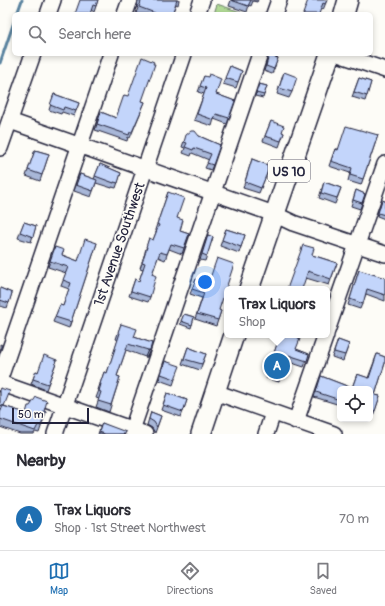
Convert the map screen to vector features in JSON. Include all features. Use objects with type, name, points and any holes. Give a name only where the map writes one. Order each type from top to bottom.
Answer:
[{"type":"main road","points":[[345,12],[348,0]]},
{"type":"main road","name":"US 10","points":[[250,286],[329,56]]},
{"type":"main road","points":[[201,434],[233,338]]},
{"type":"street","points":[[49,12],[53,0]]},
{"type":"street","points":[[126,12],[130,0]]},
{"type":"street","points":[[198,12],[202,0]]},
{"type":"street","points":[[275,12],[279,0]]},
{"type":"street","points":[[0,148],[32,56]]},
{"type":"street","points":[[0,378],[110,56]]},
{"type":"street","name":"1st Avenue Southwest","points":[[55,434],[183,56]]},
{"type":"street","points":[[0,383],[138,432],[213,192],[259,56]]},
{"type":"street","points":[[344,56],[385,70]]},
{"type":"street","points":[[10,121],[213,192],[274,214],[293,223],[385,254]]},
{"type":"street","points":[[330,322],[385,164]]},
{"type":"street","points":[[298,426],[325,338]]},
{"type":"street","points":[[215,392],[273,413],[298,426],[334,434]]},
{"type":"street","points":[[266,434],[273,413]]},
{"type":"green space","points":[[217,4],[240,12],[215,12]]},
{"type":"building","points":[[80,0],[98,0],[96,6],[93,5],[91,12],[76,12]]},
{"type":"building","points":[[177,0],[173,12],[152,12],[139,7],[141,2],[139,1]]},
{"type":"building","points":[[231,0],[251,0],[248,6]]},
{"type":"building","points":[[308,0],[327,0],[325,4],[323,3],[320,12],[304,12]]},
{"type":"building","points":[[269,56],[278,58],[274,69],[266,66]]},
{"type":"building","points":[[142,57],[154,62],[153,64],[155,64],[142,101],[145,102],[132,132],[130,132],[129,135],[97,124],[101,112],[116,118],[124,95],[128,96]]},
{"type":"building","points":[[230,66],[242,71],[238,82],[225,78]]},
{"type":"building","points":[[284,72],[297,77],[292,92],[279,88]]},
{"type":"building","points":[[209,74],[221,79],[216,94],[235,101],[229,118],[216,114],[214,120],[197,114],[206,88],[200,86],[204,76],[208,77]]},
{"type":"building","points":[[359,78],[371,82],[367,96],[354,92]]},
{"type":"building","points":[[259,84],[267,86],[264,95],[256,93]]},
{"type":"building","points":[[54,94],[79,103],[76,111],[64,107],[63,110],[50,105]]},
{"type":"building","points":[[271,121],[284,126],[282,132],[284,133],[281,141],[265,136]]},
{"type":"building","points":[[346,126],[378,135],[363,179],[350,175],[352,168],[331,161],[335,149],[338,150]]},
{"type":"building","points":[[191,131],[195,131],[199,136],[220,145],[213,165],[207,163],[211,154],[194,148],[193,150],[185,147],[187,143],[184,142],[186,135]]},
{"type":"building","points":[[35,150],[49,154],[42,175],[28,170]]},
{"type":"building","points":[[252,159],[270,166],[261,188],[245,182]]},
{"type":"building","points":[[100,164],[121,173],[118,183],[95,176]]},
{"type":"building","points":[[80,174],[97,180],[93,191],[76,185]]},
{"type":"building","points":[[324,182],[341,188],[337,198],[321,193]]},
{"type":"building","points":[[356,190],[365,194],[362,203],[353,200]]},
{"type":"building","points":[[168,192],[184,198],[177,218],[183,220],[180,231],[189,234],[184,248],[171,244],[167,254],[160,252],[152,274],[156,276],[150,297],[131,291],[135,279],[139,281],[145,263],[142,262],[146,247],[149,238],[153,240],[159,225],[157,224]]},
{"type":"building","points":[[382,200],[385,201],[385,215],[378,213]]},
{"type":"building","points":[[24,222],[36,226],[33,237],[20,232]]},
{"type":"building","points":[[226,229],[245,235],[241,247],[222,240]]},
{"type":"building","points":[[208,235],[213,237],[207,256],[202,254]]},
{"type":"building","points":[[85,239],[97,243],[71,322],[55,317],[60,305],[63,306],[71,283],[63,280],[68,267],[50,261],[55,247],[64,250],[62,255],[78,261]]},
{"type":"building","points":[[303,245],[314,248],[312,255],[337,263],[331,279],[308,271],[303,286],[288,286]]},
{"type":"building","points":[[217,258],[234,264],[227,286],[224,286],[224,295],[219,310],[221,311],[218,320],[197,314],[204,293],[192,289],[196,279],[208,284]]},
{"type":"building","points":[[359,270],[385,278],[385,295],[367,289],[363,304],[350,299]]},
{"type":"building","points":[[0,288],[12,293],[9,303],[0,300]]},
{"type":"building","points":[[184,314],[194,317],[192,325],[181,321]]},
{"type":"building","points":[[121,324],[137,329],[134,337],[152,343],[150,350],[128,344],[117,376],[120,377],[111,405],[98,401],[101,392],[99,391],[104,372],[107,373],[120,333],[118,332]]},
{"type":"building","points":[[279,338],[300,339],[296,349],[309,354],[307,361],[288,355],[281,376],[268,371]]},
{"type":"building","points":[[338,340],[349,344],[345,355],[334,352]]},
{"type":"building","points":[[188,347],[206,354],[202,364],[184,359]]},
{"type":"building","points":[[377,354],[385,357],[385,363],[375,395],[380,396],[375,411],[373,410],[373,386],[353,386],[357,374],[369,378]]},
{"type":"building","points":[[44,355],[57,360],[48,384],[33,379],[36,371],[38,372]]},
{"type":"building","points":[[165,361],[180,366],[175,379],[161,374]]},
{"type":"building","points":[[321,376],[347,386],[337,386],[337,399],[316,392]]},
{"type":"building","points":[[0,388],[10,391],[4,406],[0,405]]},
{"type":"building","points":[[167,393],[187,400],[183,412],[163,405]]},
{"type":"building","points":[[36,397],[47,401],[44,411],[46,412],[41,426],[38,425],[35,431],[0,419],[0,413],[3,406],[26,413],[28,406],[30,406]]},
{"type":"building","points":[[151,412],[161,416],[157,427],[154,422],[149,419]]},
{"type":"building","points":[[102,423],[126,432],[125,434],[105,434],[99,432]]},
{"type":"waterway","points":[[18,12],[22,0]]},
{"type":"waterway","points":[[0,63],[12,28]]},
{"type":"place","name":"Trax Liquors","points":[[277,366]]}]
